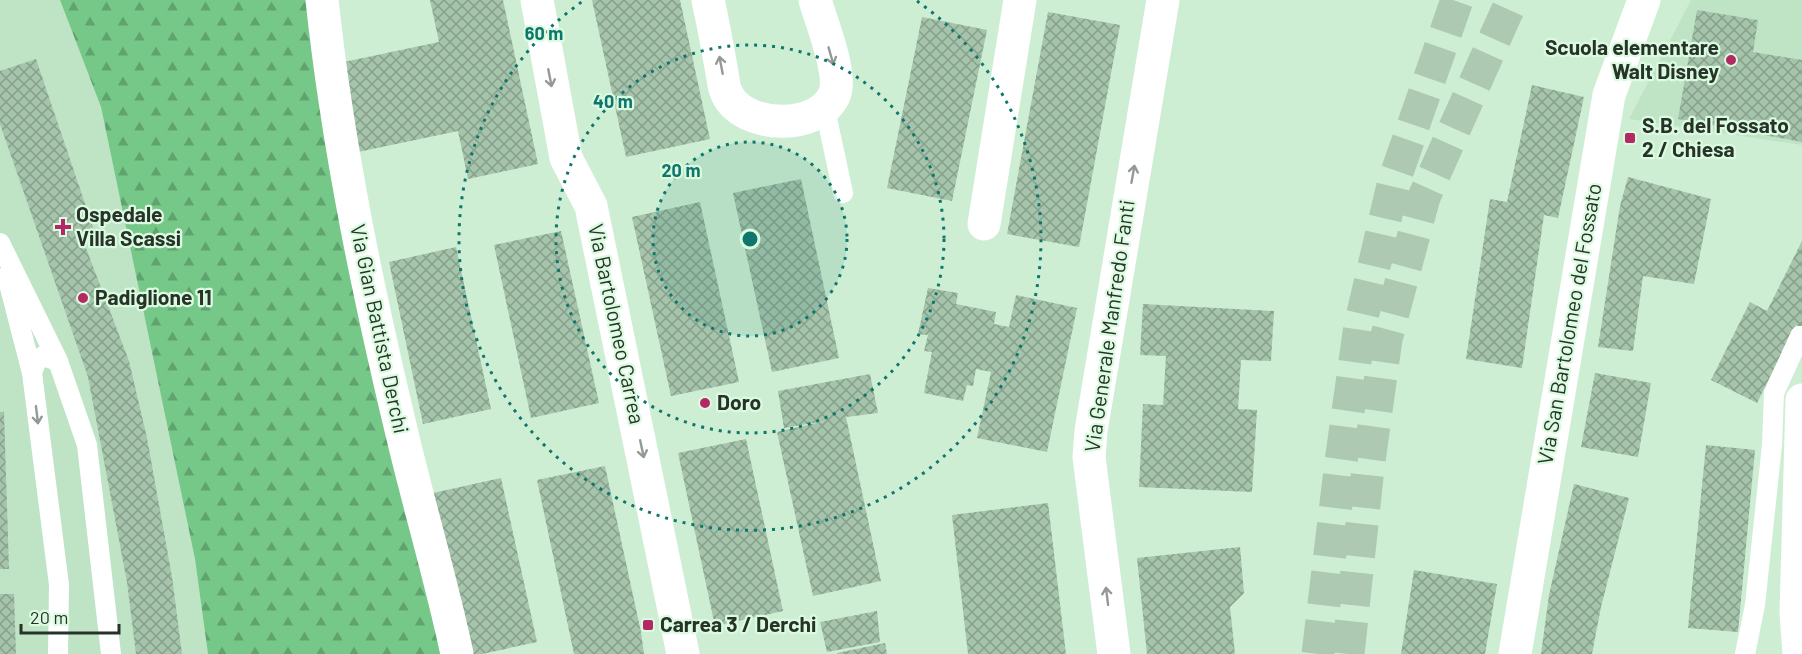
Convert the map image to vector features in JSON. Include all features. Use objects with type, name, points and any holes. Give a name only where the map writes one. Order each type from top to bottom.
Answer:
[{"type":"street","name":"Via Gian Battista Derchi","points":[[322,0],[338,114],[366,277],[404,445],[444,593],[457,654]]},
{"type":"street","name":"Via Bartolomeo Carrea","points":[[537,0],[566,158],[591,206],[683,654]]},
{"type":"street","points":[[708,0],[727,93],[733,103],[760,119],[779,122],[802,118],[825,109],[835,92],[835,70],[814,0]]},
{"type":"street","points":[[984,224],[1020,0]]},
{"type":"street","name":"Via Generale Manfredo Fanti","points":[[1114,654],[1089,458],[1091,432],[1163,0]]},
{"type":"street","name":"Via San Bartolomeo del Fossato","points":[[1515,654],[1609,94],[1644,0]]},
{"type":"street","points":[[1799,654],[1796,613],[1802,400]]},
{"type":"lane","points":[[825,109],[843,193]]},
{"type":"lane","points":[[0,245],[58,361],[87,445],[111,654]]},
{"type":"lane","points":[[0,245],[32,373],[59,585],[58,654]]},
{"type":"lane","points":[[1744,654],[1755,605],[1772,445],[1774,393],[1802,336]]},
{"type":"lane","points":[[32,373],[36,362],[43,357],[58,361]]},
{"type":"shaded area","name":"Ospedale Villa Scassi","points":[[0,0],[60,0],[101,107],[195,559],[208,654],[0,654]]},
{"type":"shaded area","name":"Scuola elementare Walt Disney","points":[[1691,0],[1802,0],[1802,145],[1629,119]]},
{"type":"green space","points":[[60,0],[312,0],[446,654],[208,654],[195,559],[101,107]]},
{"type":"building","points":[[430,0],[503,0],[538,164],[468,179],[458,131],[358,152],[339,63],[439,42]]},
{"type":"building","points":[[592,0],[680,0],[710,139],[626,157]]},
{"type":"building","points":[[1697,10],[1758,20],[1753,52],[1802,60],[1802,142],[1678,119]]},
{"type":"building","points":[[1048,12],[1120,25],[1079,247],[1007,234]]},
{"type":"building","points":[[922,17],[987,30],[952,201],[887,188]]},
{"type":"building","name":"Padiglione 11","points":[[36,59],[94,230],[81,235],[129,361],[147,438],[172,577],[182,654],[136,654],[127,582],[88,377],[0,124],[0,71]]},
{"type":"building","points":[[1532,85],[1584,97],[1558,218],[1544,215],[1522,368],[1466,359],[1490,199],[1507,202]]},
{"type":"building","points":[[1628,177],[1711,199],[1694,284],[1643,276],[1633,351],[1598,347],[1620,206]]},
{"type":"building","points":[[801,179],[839,358],[772,372],[733,193]]},
{"type":"building","points":[[700,202],[739,382],[671,396],[632,217]]},
{"type":"building","points":[[561,231],[599,403],[531,418],[494,245]]},
{"type":"building","points":[[1802,241],[1802,328],[1796,325],[1757,403],[1711,380],[1750,302],[1767,311]]},
{"type":"building","points":[[456,247],[491,409],[423,424],[389,262]]},
{"type":"building","points":[[928,288],[958,293],[956,304],[996,312],[994,324],[1009,327],[1016,295],[1077,308],[1047,452],[977,438],[991,372],[976,369],[973,386],[967,385],[963,401],[924,393],[932,352],[924,351],[928,335],[918,334]]},
{"type":"building","points":[[1143,304],[1274,311],[1271,361],[1241,360],[1238,409],[1257,410],[1252,492],[1139,487],[1143,404],[1163,405],[1166,356],[1140,355]]},
{"type":"building","points":[[1595,373],[1651,383],[1638,457],[1581,447]]},
{"type":"building","points":[[870,374],[878,413],[846,417],[881,581],[813,596],[777,432],[825,421],[784,428],[778,391]]},
{"type":"building","points":[[0,412],[4,412],[9,569],[0,569]]},
{"type":"building","points":[[746,439],[783,611],[715,626],[678,453]]},
{"type":"building","points":[[1706,445],[1755,450],[1738,632],[1688,628]]},
{"type":"building","points":[[605,466],[644,654],[574,654],[537,480]]},
{"type":"building","points":[[501,478],[537,642],[482,654],[468,654],[433,493]]},
{"type":"building","points":[[1574,484],[1629,498],[1601,607],[1592,654],[1541,654],[1549,595]]},
{"type":"building","points":[[1048,503],[1066,654],[968,654],[952,515]]},
{"type":"building","points":[[1240,547],[1244,593],[1230,607],[1235,654],[1147,654],[1137,558]]},
{"type":"building","points":[[1414,570],[1497,584],[1485,654],[1401,654]]},
{"type":"building","points":[[0,594],[14,594],[16,654],[0,654]]},
{"type":"building","points":[[877,611],[880,642],[827,652],[820,622]]},
{"type":"building","points":[[885,643],[887,654],[837,654],[837,653]]},
{"type":"tunnel","points":[[1318,654],[1360,326],[1394,181],[1457,0]]},
{"type":"tunnel","points":[[1348,654],[1368,468],[1386,339],[1424,197],[1512,0]]},
{"type":"place","name":"Scuola elementare Walt Disney","points":[[1731,60]]},
{"type":"place","name":"S.B. del Fossato 2 / Chiesa","points":[[1630,138]]},
{"type":"place","name":"Ospedale Villa Scassi","points":[[63,227]]},
{"type":"place","name":"Padiglione 11","points":[[83,298]]},
{"type":"place","name":"Doro","points":[[705,403]]},
{"type":"place","name":"Carrea 3 / Derchi","points":[[648,625]]}]
